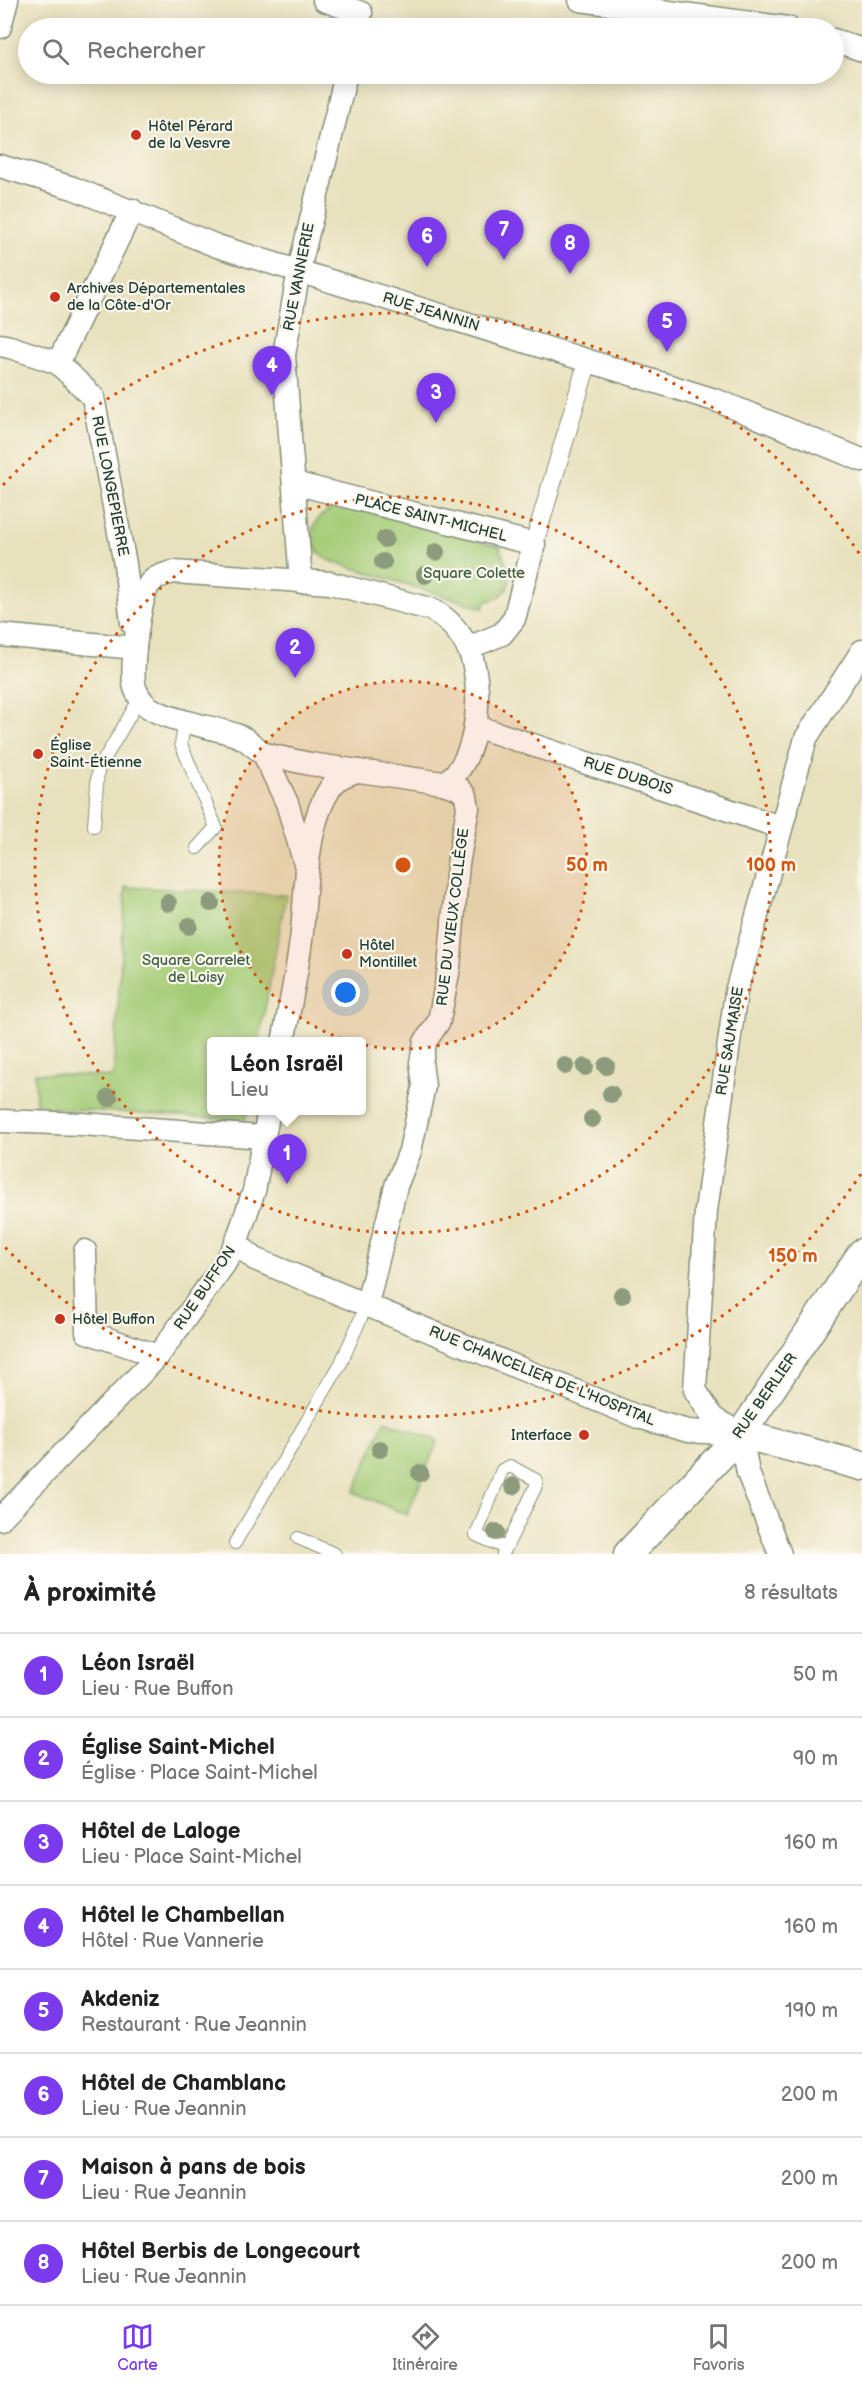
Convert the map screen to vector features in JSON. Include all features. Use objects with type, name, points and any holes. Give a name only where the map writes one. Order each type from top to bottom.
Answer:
[{"type":"street","points":[[0,27],[7,0]]},
{"type":"street","points":[[324,0],[361,14]]},
{"type":"street","points":[[580,0],[660,5],[732,18]]},
{"type":"street","points":[[844,44],[862,50]]},
{"type":"street","name":"RUE VANNERIE","points":[[294,483],[284,355],[299,270],[344,84]]},
{"type":"street","name":"RUE JEANNIN","points":[[0,166],[73,188],[217,246],[718,401],[862,460]]},
{"type":"street","points":[[58,363],[132,210]]},
{"type":"street","name":"RUE LONGEPIERRE","points":[[0,345],[58,363],[93,397],[125,564],[135,648]]},
{"type":"street","points":[[468,648],[502,634],[514,619],[588,360]]},
{"type":"street","points":[[294,483],[301,582]]},
{"type":"street","name":"PLACE SAINT-MICHEL","points":[[294,483],[534,544]]},
{"type":"street","points":[[264,754],[357,771],[443,783],[455,776],[464,763],[475,726],[475,675],[468,648],[449,621],[430,609],[330,583],[185,572],[163,574],[149,585],[145,593],[133,673],[135,688],[140,698],[155,711],[245,739],[264,754],[287,803],[307,869]]},
{"type":"street","points":[[0,635],[135,648]]},
{"type":"street","name":"RUE SAUMAISE","points":[[741,1434],[713,1418],[695,1390],[705,1211],[736,992],[806,738],[862,651]]},
{"type":"street","name":"RUE DUBOIS","points":[[475,726],[780,827]]},
{"type":"street","points":[[284,1037],[302,933],[307,869],[318,816],[328,791],[336,780],[357,771]]},
{"type":"street","name":"RUE DU VIEUX COLLÈGE","points":[[367,1304],[396,1186],[410,1150],[415,1129],[424,1086],[421,1062],[425,1042],[439,1021],[449,968],[458,864],[468,808],[466,796],[459,789],[443,783]]},
{"type":"street","name":"RUE BUFFON","points":[[0,1519],[158,1356],[236,1243],[254,1191],[268,1115]]},
{"type":"street","points":[[0,1121],[82,1124],[264,1137]]},
{"type":"street","name":"RUE CHANCELIER DE L'HOSPITAL","points":[[236,1243],[255,1259],[668,1427],[688,1431],[741,1434],[862,1466]]},
{"type":"street","points":[[85,1251],[87,1332],[158,1356]]},
{"type":"street","name":"RUE BERLIER","points":[[628,1554],[741,1434],[862,1253]]},
{"type":"street","points":[[741,1434],[748,1473],[780,1554]]},
{"type":"lane","points":[[94,826],[98,770],[140,698]]},
{"type":"lane","points":[[185,720],[181,744],[216,827],[197,848]]},
{"type":"lane","points":[[235,1543],[341,1362],[367,1304]]},
{"type":"lane","points":[[510,1467],[533,1477],[537,1485],[504,1551],[476,1535],[502,1470],[510,1467]]},
{"type":"lane","points":[[298,1538],[335,1554]]},
{"type":"green space","name":"Square Colette","points":[[337,503],[501,547],[500,551],[508,567],[507,588],[503,594],[486,602],[483,608],[328,560],[318,552],[312,535],[315,523]]},
{"type":"green space","name":"Square Carrelet de Loisy","points":[[126,887],[286,895],[260,1037],[207,1037],[207,1115],[246,1115],[245,1120],[36,1107],[35,1073],[113,1077]]},
{"type":"green space","points":[[385,1420],[438,1441],[407,1515],[354,1492]]},
{"type":"place","name":"Hôtel Pérard de la Vesvre","points":[[136,135]]},
{"type":"place","name":"Maison à pans de bois","points":[[504,260]]},
{"type":"place","name":"Hôtel de Chamblanc","points":[[427,267]]},
{"type":"place","name":"Hôtel Berbis de Longecourt","points":[[570,274]]},
{"type":"place","name":"Archives Départementales de la Côte-d'Or","points":[[55,297]]},
{"type":"place","name":"Akdeniz","points":[[667,352]]},
{"type":"place","name":"Hôtel le Chambellan","points":[[272,396]]},
{"type":"place","name":"Hôtel de Laloge","points":[[436,423]]},
{"type":"place","name":"Église Saint-Michel","points":[[295,678]]},
{"type":"place","name":"Église Saint-Étienne","points":[[38,754]]},
{"type":"place","name":"Hôtel Montillet","points":[[347,954]]},
{"type":"place","name":"Léon Israël","points":[[287,1184]]},
{"type":"place","name":"Hôtel Buffon","points":[[60,1319]]},
{"type":"place","name":"Interface","points":[[584,1435]]}]
